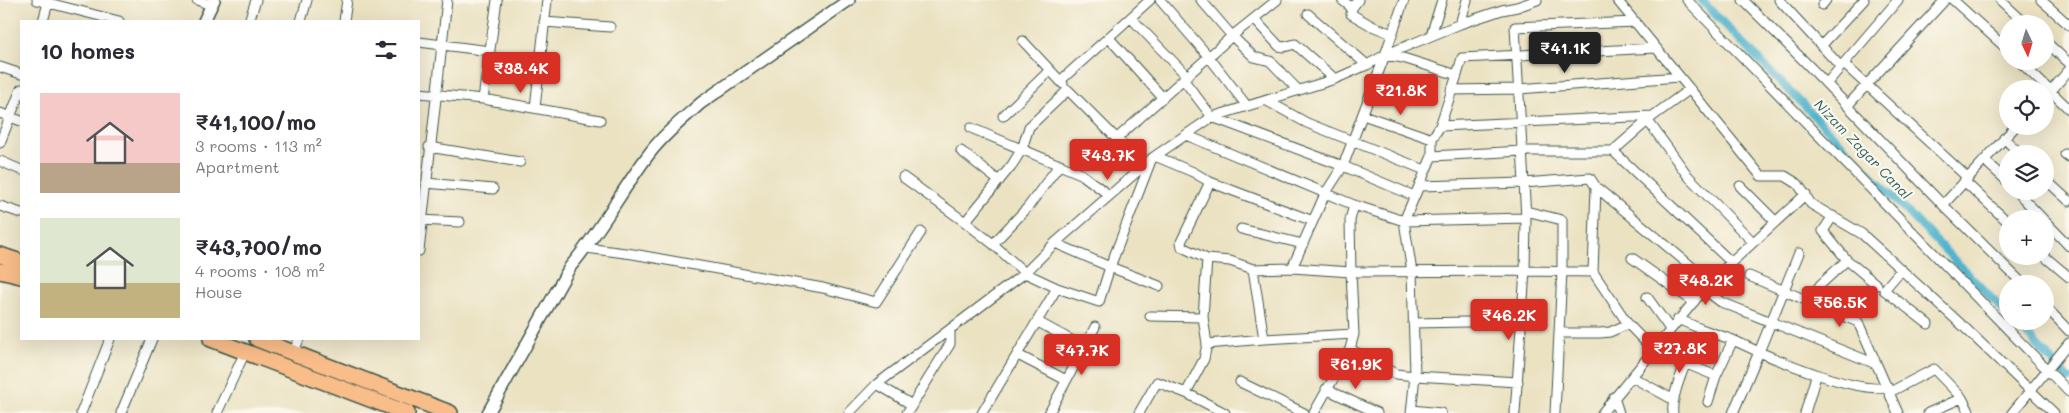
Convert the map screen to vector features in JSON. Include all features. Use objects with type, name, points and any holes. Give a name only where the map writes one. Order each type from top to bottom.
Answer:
[{"type":"highway","points":[[0,255],[20,262]]},
{"type":"highway","points":[[0,271],[20,276]]},
{"type":"highway","points":[[214,340],[385,409],[407,413]]},
{"type":"highway","points":[[259,340],[450,413]]},
{"type":"street","points":[[37,0],[115,20]]},
{"type":"street","points":[[197,0],[212,3],[204,20]]},
{"type":"street","points":[[248,20],[256,0]]},
{"type":"street","points":[[301,20],[307,0]]},
{"type":"street","points":[[344,20],[347,0]]},
{"type":"street","points":[[420,236],[429,147],[438,94],[441,45],[447,0]]},
{"type":"street","points":[[483,99],[497,0]]},
{"type":"street","points":[[536,108],[547,0]]},
{"type":"street","points":[[488,413],[570,267],[586,248],[650,153],[680,121],[701,103],[849,0]]},
{"type":"street","points":[[1060,81],[1150,0]]},
{"type":"street","points":[[1160,0],[1209,57],[1247,106]]},
{"type":"street","points":[[1201,0],[1232,36],[1254,57],[1270,60],[1298,90]]},
{"type":"street","points":[[1116,139],[1232,36],[1255,20],[1277,0]]},
{"type":"street","points":[[1342,0],[1352,8]]},
{"type":"street","points":[[1358,0],[1352,8],[1351,14],[1372,26],[1392,34]]},
{"type":"street","points":[[1292,268],[1325,194],[1342,166],[1363,115],[1404,0]]},
{"type":"street","points":[[1431,36],[1442,0]]},
{"type":"street","points":[[1460,24],[1467,0]]},
{"type":"street","points":[[1502,10],[1504,0]]},
{"type":"street","points":[[850,413],[877,384],[1025,273],[1055,243],[1143,165],[1212,117],[1335,79],[1385,54],[1460,24],[1502,10],[1518,8],[1537,0]]},
{"type":"street","points":[[1617,0],[1761,176],[1785,176],[1798,184],[1811,204],[1862,234],[2054,413]]},
{"type":"street","points":[[1687,0],[1844,160],[1904,225],[2048,367],[2069,392]]},
{"type":"street","points":[[1743,0],[2014,275]]},
{"type":"street","points":[[1779,0],[1821,46],[1867,85],[1999,213]]},
{"type":"street","points":[[1821,46],[1864,0]]},
{"type":"street","points":[[1827,84],[1898,0]]},
{"type":"street","points":[[1848,105],[1945,0]]},
{"type":"street","points":[[1953,0],[1999,42]]},
{"type":"street","points":[[2000,0],[2016,15]]},
{"type":"street","points":[[2041,0],[2069,24]]},
{"type":"street","points":[[43,20],[48,3]]},
{"type":"street","points":[[1308,14],[1366,65]]},
{"type":"street","points":[[1131,18],[1185,78],[1212,117],[1342,166],[1414,196]]},
{"type":"street","points":[[1255,20],[1279,46],[1284,47],[1295,44],[1335,79]]},
{"type":"street","points":[[544,22],[610,27]]},
{"type":"street","points":[[1515,413],[1523,320],[1526,215],[1515,27],[1636,22]]},
{"type":"street","points":[[1109,38],[1163,98]]},
{"type":"street","points":[[1023,41],[1068,90],[1143,165]]},
{"type":"street","points":[[420,42],[490,51]]},
{"type":"street","points":[[1441,413],[1412,411],[1415,376],[1412,272],[1404,221],[1432,156],[1432,139],[1440,126],[1462,58],[1656,48]]},
{"type":"street","points":[[2054,49],[2069,63]]},
{"type":"street","points":[[1385,54],[1457,75]]},
{"type":"street","points":[[0,67],[20,74]]},
{"type":"street","points":[[1003,116],[1050,70]]},
{"type":"street","points":[[2027,70],[2035,80]]},
{"type":"street","points":[[2054,88],[2069,70]]},
{"type":"street","points":[[1451,90],[1518,89],[1679,77]]},
{"type":"street","points":[[1432,156],[1522,151],[1613,151],[1650,118],[1690,89]]},
{"type":"street","points":[[966,222],[1022,149],[1030,127],[1068,90]]},
{"type":"street","points":[[0,143],[20,91]]},
{"type":"street","points":[[420,93],[483,99],[600,120]]},
{"type":"street","points":[[2054,99],[2069,109]]},
{"type":"street","points":[[1267,101],[1307,123],[1425,170]]},
{"type":"street","points":[[0,114],[20,121]]},
{"type":"street","points":[[1363,115],[1432,139]]},
{"type":"street","points":[[1440,126],[1650,118]]},
{"type":"street","points":[[1650,118],[1688,176],[1753,242]]},
{"type":"street","points":[[971,128],[1081,174],[1109,195]]},
{"type":"street","points":[[1943,205],[2007,135]]},
{"type":"street","points":[[1186,136],[1325,194],[1404,221],[1526,215],[1562,220],[1564,228],[1555,413]]},
{"type":"street","points":[[2004,138],[2011,145]]},
{"type":"street","points":[[429,147],[520,162]]},
{"type":"street","points":[[961,151],[999,181]]},
{"type":"street","points":[[1613,151],[1731,262]]},
{"type":"street","points":[[1154,157],[1193,172],[1210,182],[1313,221]]},
{"type":"street","points":[[903,177],[994,244],[1025,273],[1057,288],[1099,302],[1110,267],[1154,157]]},
{"type":"street","points":[[1984,160],[1999,174]]},
{"type":"street","points":[[0,162],[20,170]]},
{"type":"street","points":[[994,244],[1028,208],[1060,164]]},
{"type":"street","points":[[1420,186],[1524,183],[1590,178],[1596,186],[1707,286],[1721,302],[1876,364]]},
{"type":"street","points":[[1210,182],[1181,242],[1184,249],[1207,259],[1230,261],[1253,269],[1292,268],[1351,272],[1593,272]]},
{"type":"street","points":[[426,183],[493,189]]},
{"type":"street","points":[[1596,186],[1593,272],[1628,324],[1653,350],[1716,376]]},
{"type":"street","points":[[1740,186],[1775,221]]},
{"type":"street","points":[[2054,187],[2069,201]]},
{"type":"street","points":[[1602,413],[1707,286],[1806,194]]},
{"type":"street","points":[[2025,200],[2034,210]]},
{"type":"street","points":[[1314,413],[1350,349],[1354,334],[1350,220],[1354,205]]},
{"type":"street","points":[[0,206],[20,213]]},
{"type":"street","points":[[1833,216],[1823,231],[1847,260],[1877,285]]},
{"type":"street","points":[[421,220],[460,222]]},
{"type":"street","points":[[1241,229],[1303,244]]},
{"type":"street","points":[[2054,230],[2069,246]]},
{"type":"street","points":[[586,248],[633,254],[823,288],[876,302],[922,232]]},
{"type":"street","points":[[1055,243],[1159,286]]},
{"type":"street","points":[[1733,413],[1798,253]]},
{"type":"street","points":[[1632,258],[1694,302]]},
{"type":"street","points":[[1186,393],[1204,358],[1207,344],[1203,317],[1207,259]]},
{"type":"street","points":[[1809,303],[1820,285],[1847,260]]},
{"type":"street","points":[[2054,264],[2069,277]]},
{"type":"street","points":[[1253,269],[1264,339]]},
{"type":"street","points":[[1901,270],[1884,290],[1928,324]]},
{"type":"street","points":[[1749,276],[1809,303],[1858,322],[1898,413]]},
{"type":"street","points":[[982,413],[1057,288]]},
{"type":"street","points":[[1647,297],[1670,329]]},
{"type":"street","points":[[2054,315],[2069,331]]},
{"type":"street","points":[[1150,316],[1203,317]]},
{"type":"street","points":[[1678,319],[1733,340],[1816,376],[1873,388],[1888,389],[1934,369],[1962,398],[1970,413]]},
{"type":"street","points":[[1413,323],[1523,320]]},
{"type":"street","points":[[1038,322],[1084,347]]},
{"type":"street","points":[[1559,333],[1610,332],[1628,324]]},
{"type":"street","points":[[1049,413],[1094,327]]},
{"type":"street","points":[[1673,413],[1674,400],[1685,364],[1701,329]]},
{"type":"street","points":[[907,413],[950,344],[950,330]]},
{"type":"street","points":[[1207,344],[1354,334]]},
{"type":"street","points":[[81,413],[110,340]]},
{"type":"street","points":[[122,413],[152,340]]},
{"type":"street","points":[[294,354],[299,340]]},
{"type":"street","points":[[1708,402],[1716,376],[1733,340]]},
{"type":"street","points":[[2012,413],[2069,343]]},
{"type":"street","points":[[1350,349],[1396,374],[1518,382]]},
{"type":"street","points":[[217,413],[246,352]]},
{"type":"street","points":[[1018,355],[1066,380]]},
{"type":"street","points":[[1805,413],[1816,376]]},
{"type":"street","points":[[1632,377],[1674,400]]},
{"type":"street","points":[[1139,413],[1157,382],[1186,393],[1225,413]]},
{"type":"street","points":[[1240,382],[1304,413]]},
{"type":"street","points":[[877,384],[912,404]]},
{"type":"street","points":[[1326,389],[1376,413]]},
{"type":"street","points":[[1614,397],[1619,413]]},
{"type":"street","points":[[1928,413],[1962,398]]},
{"type":"waterway","name":"Nizam Zagar Canal","points":[[1701,0],[1999,306]]},
{"type":"waterway","name":"Nizam Zagar Canal","points":[[2023,330],[2069,379]]}]
